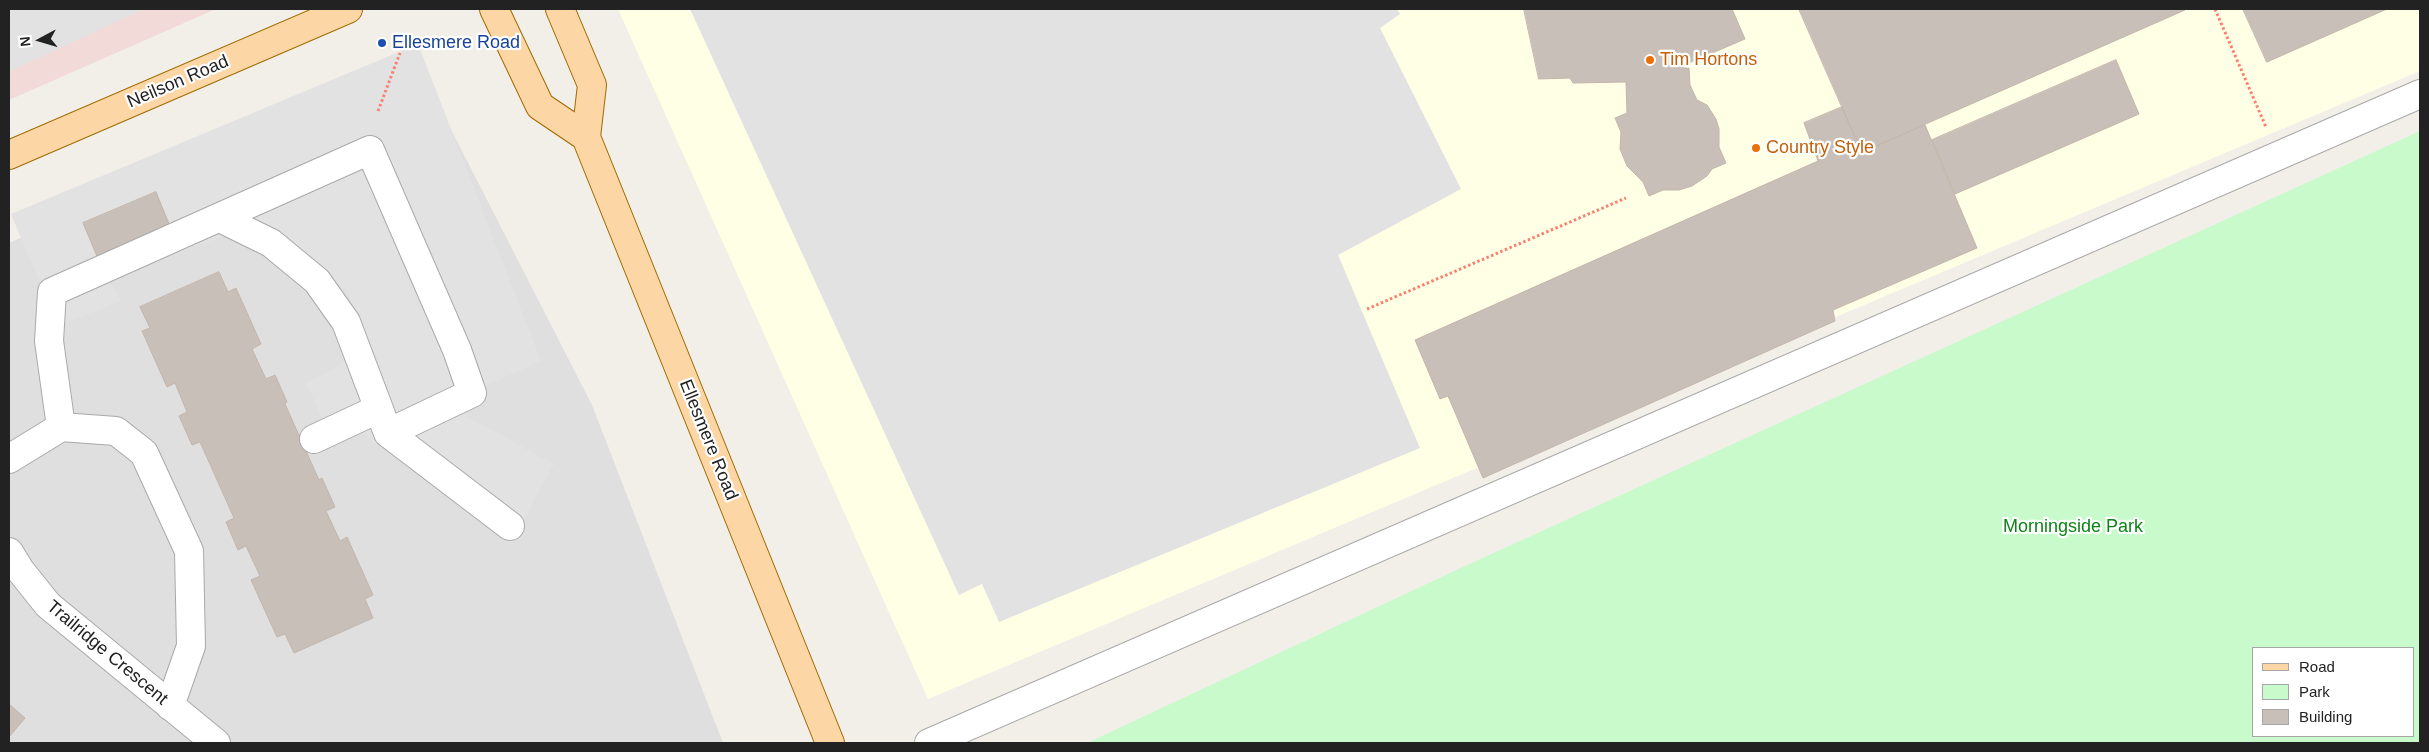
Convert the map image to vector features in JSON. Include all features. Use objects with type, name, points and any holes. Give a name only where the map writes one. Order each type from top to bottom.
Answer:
[{"type":"main road","name":"Neilson Road","points":[[9,155],[348,9]]},
{"type":"main road","points":[[494,9],[540,106],[586,137]]},
{"type":"main road","name":"Ellesmere Road","points":[[560,9],[592,85],[586,137],[830,743]]},
{"type":"street","points":[[929,743],[2420,94]]},
{"type":"street","points":[[61,427],[49,341],[52,292],[370,150],[457,350],[472,393],[383,421],[314,439]]},
{"type":"street","points":[[220,218],[270,243],[318,281],[346,322],[383,421],[510,526]]},
{"type":"street","points":[[9,459],[61,427],[116,431],[144,453],[189,551],[191,646],[170,706]]},
{"type":"street","name":"Trailridge Crescent","points":[[9,552],[20,570],[48,604],[170,706],[199,738]]},
{"type":"path","points":[[2215,9],[2278,156]]},
{"type":"path","points":[[378,111],[400,53]]},
{"type":"path","points":[[1367,309],[1626,198]]},
{"type":"shaded area","points":[[9,9],[216,9],[9,100]]},
{"type":"shaded area","points":[[9,9],[144,9],[9,72]]},
{"type":"shaded area","points":[[618,9],[2420,9],[2420,71],[928,699]]},
{"type":"shaded area","points":[[690,9],[1397,9],[1400,14],[1380,28],[1461,189],[1338,255],[1420,448],[999,622],[982,584],[959,595]]},
{"type":"shaded area","points":[[418,44],[541,361],[444,404],[554,464],[511,543],[358,430],[332,440],[306,383],[362,353],[348,292],[253,225],[108,280],[122,301],[58,325],[11,214]]},
{"type":"shaded area","points":[[417,63],[592,405],[723,743],[9,743],[9,243]]},
{"type":"green space","name":"Morningside Park","points":[[2420,131],[2420,743],[1087,743],[1465,566]]},
{"type":"building","points":[[1524,9],[1732,9],[1745,39],[1684,65],[1683,68],[1689,68],[1690,85],[1697,100],[1707,105],[1716,119],[1719,129],[1719,147],[1726,163],[1712,169],[1707,176],[1692,186],[1679,190],[1663,190],[1649,196],[1643,182],[1627,166],[1620,149],[1621,132],[1615,118],[1627,113],[1626,82],[1573,83],[1570,78],[1539,79]]},
{"type":"building","points":[[1799,9],[2185,9],[2185,10],[1862,152]]},
{"type":"building","points":[[2243,9],[2387,9],[2267,62]]},
{"type":"building","points":[[2116,60],[2139,114],[1955,194],[1932,140]]},
{"type":"building","points":[[1842,107],[1862,152],[1925,125],[1977,248],[1833,310],[1835,321],[1483,478],[1448,396],[1440,399],[1415,340],[1818,161],[1804,123]]},
{"type":"building","points":[[156,192],[172,231],[99,261],[83,223]]},
{"type":"building","points":[[219,272],[228,292],[236,288],[261,344],[252,349],[266,379],[275,375],[287,402],[285,404],[319,480],[322,478],[335,507],[326,511],[340,541],[347,537],[373,595],[365,599],[373,618],[294,653],[285,634],[277,637],[251,580],[260,576],[246,546],[238,550],[226,522],[234,518],[200,442],[192,445],[179,416],[187,412],[175,383],[167,387],[142,331],[150,328],[140,307]]},
{"type":"building","points":[[9,704],[25,718],[9,737]]},
{"type":"place","name":"Ellesmere Road","points":[[382,43]]},
{"type":"place","name":"Tim Hortons","points":[[1650,60]]},
{"type":"place","name":"Country Style","points":[[1756,148]]}]
